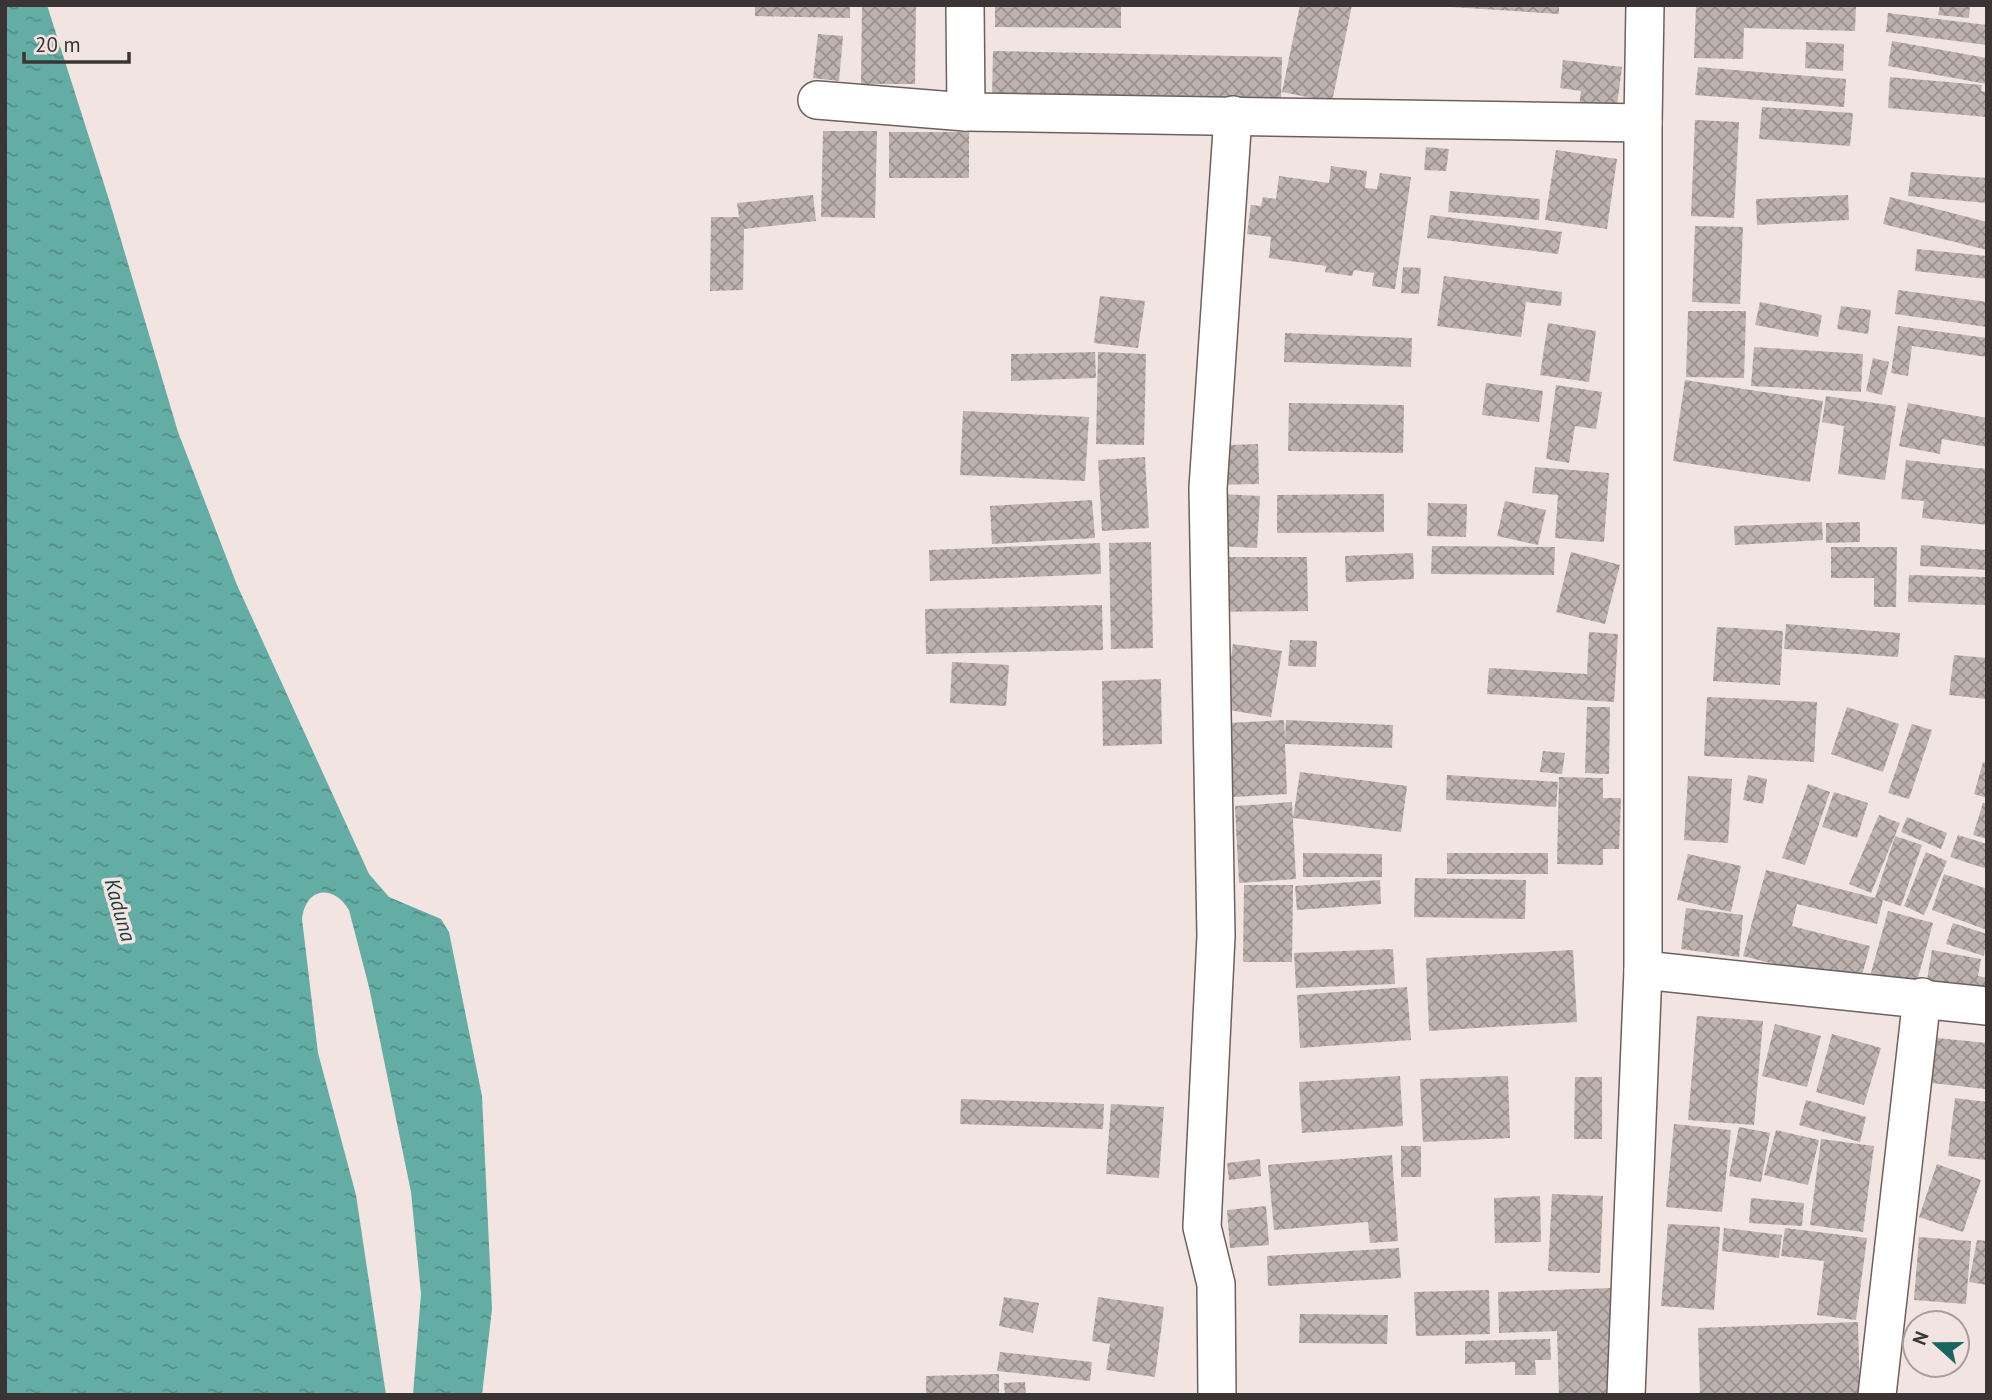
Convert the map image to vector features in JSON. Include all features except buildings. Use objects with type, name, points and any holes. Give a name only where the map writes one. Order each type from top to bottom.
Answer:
[{"type":"street","points":[[965,5],[966,111]]},
{"type":"street","points":[[1626,1395],[1643,970],[1645,5]]},
{"type":"street","points":[[817,100],[966,111],[1643,123]]},
{"type":"street","points":[[1217,1395],[1216,1284],[1202,1227],[1216,936],[1208,488],[1233,115]]},
{"type":"street","points":[[1643,970],[1987,1006]]},
{"type":"street","points":[[1877,1395],[1922,998]]},
{"type":"water","name":"Kaduna","points":[[5,5],[47,5],[110,203],[178,432],[237,585],[369,874],[389,897],[441,919],[449,932],[482,1096],[492,1309],[482,1395],[413,1395],[421,1294],[411,1192],[369,987],[349,910],[335,896],[321,893],[309,900],[302,919],[318,1053],[356,1195],[386,1395],[5,1395]]}]
